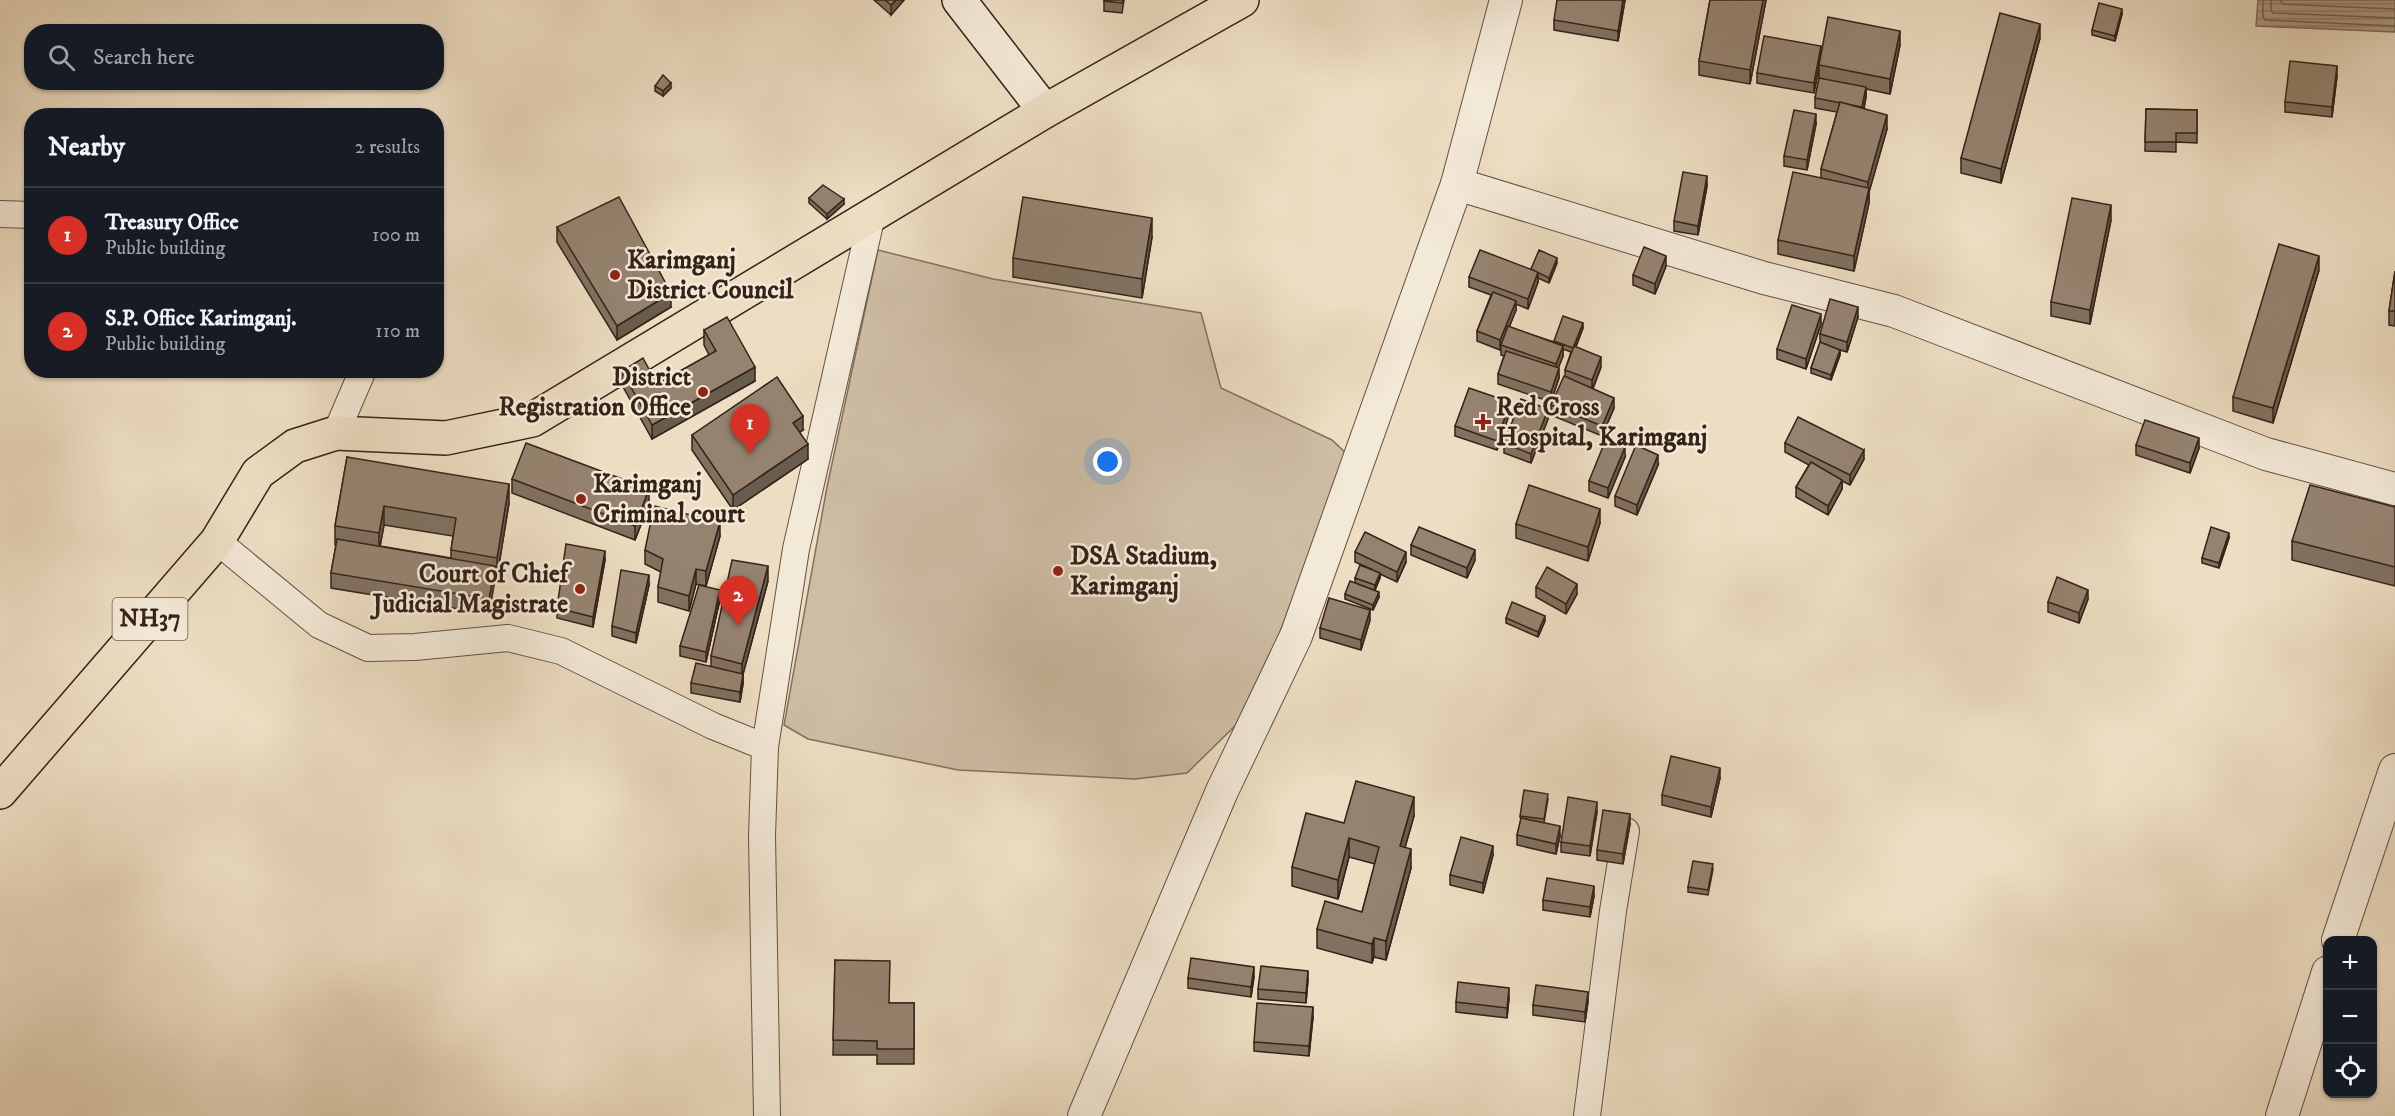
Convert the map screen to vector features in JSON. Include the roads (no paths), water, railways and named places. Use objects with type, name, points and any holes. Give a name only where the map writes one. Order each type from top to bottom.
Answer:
[{"type":"highway","name":"NH37","points":[[0,792],[217,541],[258,473],[296,446],[336,433],[446,438],[532,420],[1046,111],[1242,0]]},
{"type":"main road","points":[[959,0],[1046,111]]},
{"type":"street","points":[[1084,1116],[1222,791],[1296,636],[1457,184],[1506,0]]},
{"type":"street","points":[[1457,184],[1764,278],[1894,311],[2266,454],[2395,489]]},
{"type":"street","points":[[0,214],[24,215]]},
{"type":"street","points":[[767,1116],[762,836],[765,747],[796,549],[872,215]]},
{"type":"street","points":[[336,433],[360,378]]},
{"type":"street","points":[[217,541],[319,625],[368,648],[415,647],[508,638],[561,651],[713,726],[765,747]]},
{"type":"street","points":[[2339,936],[2395,770]]},
{"type":"street","points":[[1587,1116],[1613,911],[1627,828]]},
{"type":"street","points":[[2282,1116],[2323,988]]},
{"type":"water","points":[[2258,0],[2395,0],[2395,32],[2256,26]]},
{"type":"place","name":"Karimganj District Council","points":[[615,275]]},
{"type":"place","name":"District Registration Office","points":[[703,392]]},
{"type":"place","name":"Red Cross Hospital, Karimganj","points":[[1483,422]]},
{"type":"place","name":"Treasury Office","points":[[750,454]]},
{"type":"place","name":"Karimganj Criminal court","points":[[581,499]]},
{"type":"place","name":"DSA Stadium, Karimganj","points":[[1058,571]]},
{"type":"place","name":"Court of Chief Judicial Magistrate","points":[[580,589]]},
{"type":"place","name":"S.P. Office Karimganj.","points":[[738,626]]}]
